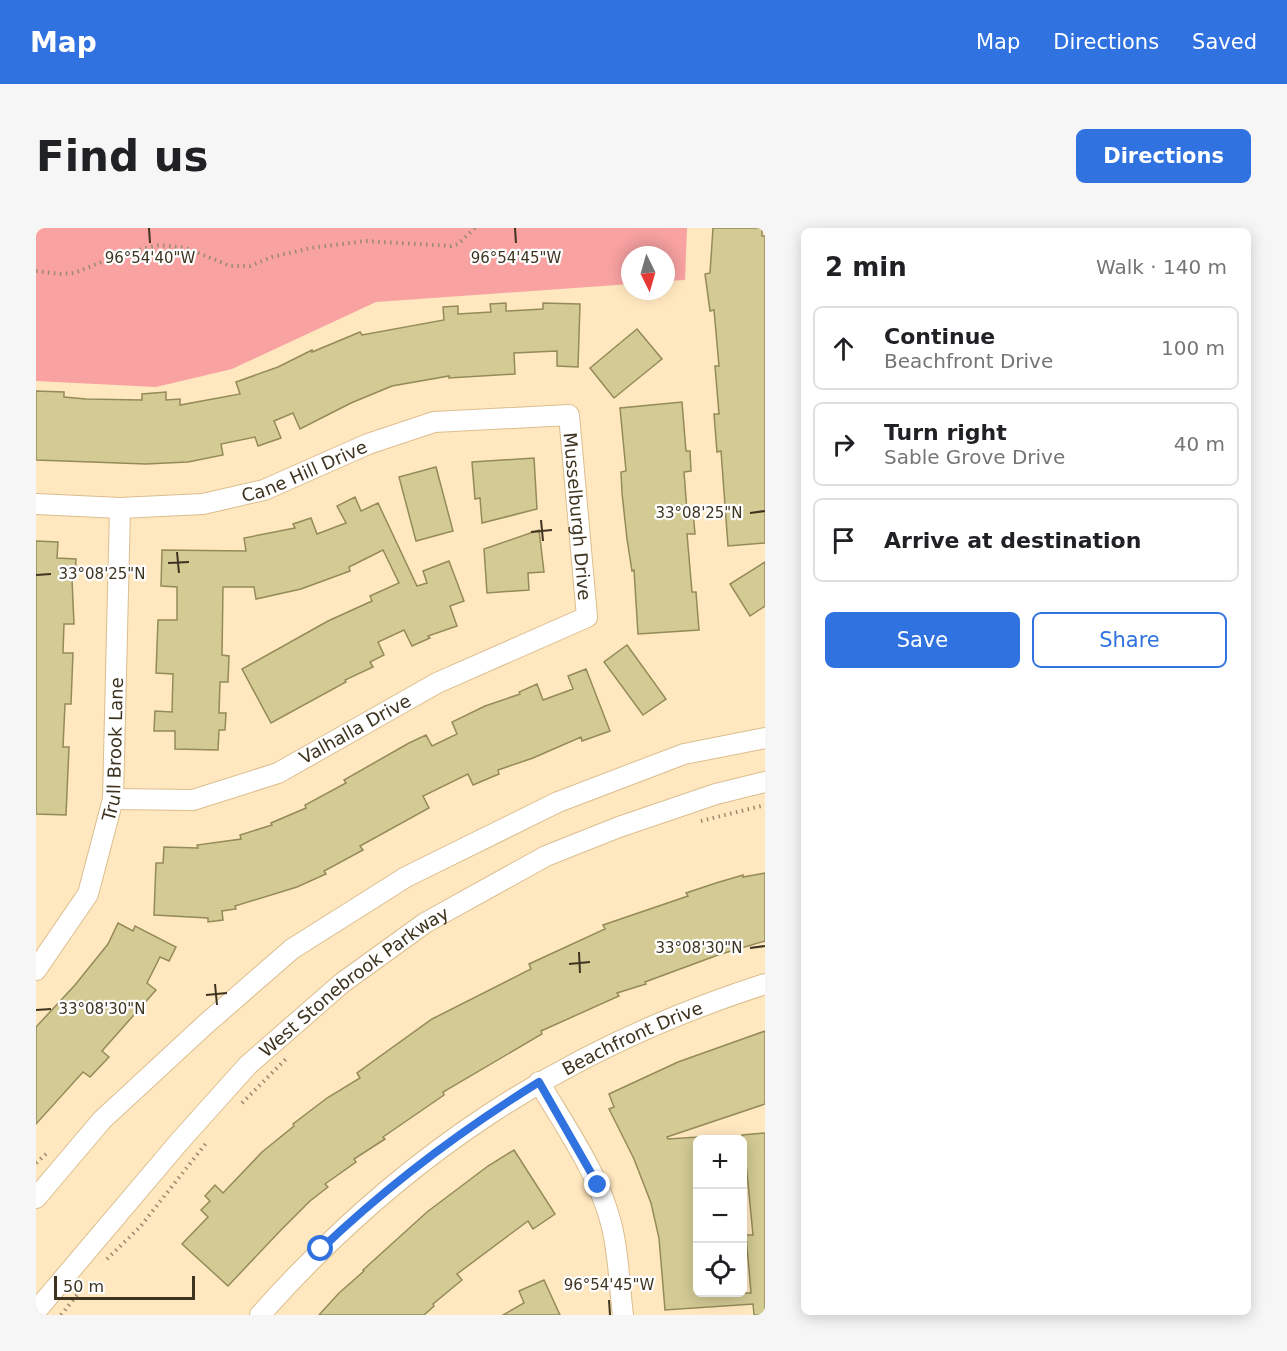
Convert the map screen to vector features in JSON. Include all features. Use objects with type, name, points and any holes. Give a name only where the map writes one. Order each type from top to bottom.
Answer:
[{"type":"street","name":"Cane Hill Drive","points":[[36,504],[120,508],[203,504],[264,490],[368,444],[434,422],[569,415]]},
{"type":"street","name":"Musselburgh Drive","points":[[569,415],[587,616]]},
{"type":"street","name":"Trull Brook Lane","points":[[36,970],[88,894],[113,799],[120,508]]},
{"type":"street","name":"Valhalla Drive","points":[[113,799],[193,800],[278,773],[437,683],[587,616]]},
{"type":"street","points":[[36,1198],[102,1120],[207,1023],[292,949],[406,877],[558,802],[684,754],[765,738]]},
{"type":"street","name":"West Stonebrook Parkway","points":[[36,1311],[179,1142],[248,1065],[342,983],[426,923],[546,856],[705,797],[765,782]]},
{"type":"street","name":"Beachfront Drive","points":[[260,1315],[321,1249],[389,1187],[462,1131],[539,1082],[576,1062],[654,1025],[765,984]]},
{"type":"street","points":[[539,1082],[589,1168],[605,1203],[615,1240],[622,1315]]},
{"type":"path","points":[[36,271],[74,273],[122,254],[159,245],[186,248],[230,266],[250,266],[272,257],[311,248],[366,241],[451,246],[458,244],[475,228]]},
{"type":"path","points":[[692,823],[765,805]]},
{"type":"path","points":[[241,1104],[292,1054]]},
{"type":"path","points":[[104,1262],[140,1227],[210,1138]]},
{"type":"path","points":[[61,1315],[82,1288]]},
{"type":"shaded area","points":[[36,228],[687,228],[685,280],[675,281],[675,246],[621,246],[621,285],[376,302],[232,369],[156,387],[36,381]]},
{"type":"building","points":[[713,228],[762,228],[762,236],[765,236],[765,543],[728,546],[721,451],[717,452],[714,414],[719,414],[715,366],[719,366],[714,310],[710,311],[705,274],[710,273]]},
{"type":"building","points":[[506,303],[506,311],[543,309],[543,303],[580,304],[578,367],[557,366],[557,351],[514,353],[515,374],[449,378],[449,376],[392,386],[351,403],[300,429],[293,413],[274,421],[281,438],[258,446],[255,437],[221,444],[223,455],[188,462],[146,464],[36,460],[36,391],[64,392],[64,397],[86,399],[142,400],[142,394],[166,392],[166,400],[180,399],[180,405],[240,394],[236,382],[360,332],[362,335],[444,320],[443,307],[458,306],[458,314],[491,312],[490,304]]},
{"type":"building","points":[[637,329],[662,359],[614,398],[590,368]]},
{"type":"building","points":[[682,402],[686,451],[690,451],[691,471],[684,472],[687,511],[693,511],[695,534],[687,534],[692,592],[696,592],[699,630],[638,634],[634,570],[632,571],[622,493],[621,472],[626,471],[620,408]]},
{"type":"building","points":[[534,458],[537,509],[482,523],[480,498],[475,499],[472,462]]},
{"type":"building","points":[[436,467],[453,531],[416,541],[399,477]]},
{"type":"building","points":[[355,497],[361,511],[378,503],[417,586],[427,583],[423,571],[449,561],[464,601],[450,606],[457,626],[428,636],[430,638],[412,646],[404,630],[378,642],[384,655],[370,662],[373,667],[345,680],[346,682],[271,723],[242,669],[328,621],[372,601],[370,596],[399,583],[383,550],[349,567],[350,571],[301,589],[256,599],[254,587],[223,587],[222,655],[229,656],[228,682],[220,682],[219,713],[226,713],[225,730],[219,730],[218,750],[175,749],[175,731],[154,731],[155,711],[172,712],[173,674],[156,673],[158,620],[177,620],[177,587],[161,586],[162,550],[246,551],[244,538],[295,528],[293,524],[311,518],[317,534],[346,523],[337,506]]},
{"type":"building","points":[[539,530],[544,572],[528,573],[529,590],[487,593],[484,549]]},
{"type":"building","points":[[36,541],[58,542],[57,558],[76,559],[75,579],[72,579],[74,624],[64,624],[63,653],[73,653],[71,704],[65,704],[63,747],[69,747],[66,815],[36,814]]},
{"type":"building","points":[[765,562],[765,606],[750,616],[730,584]]},
{"type":"building","points":[[627,645],[666,699],[643,715],[604,662]]},
{"type":"building","points":[[586,669],[610,731],[582,741],[581,737],[498,770],[499,774],[473,785],[468,774],[423,796],[429,808],[360,846],[363,850],[324,871],[326,874],[297,887],[235,906],[236,909],[222,911],[223,920],[208,922],[208,918],[154,915],[156,863],[163,863],[164,847],[198,848],[197,845],[241,839],[240,835],[272,825],[271,823],[306,808],[305,805],[346,783],[344,780],[409,743],[426,735],[432,746],[457,734],[452,722],[485,706],[520,694],[519,692],[537,684],[543,700],[573,689],[568,676]]},
{"type":"building","points":[[765,873],[765,941],[718,955],[617,993],[619,996],[541,1031],[542,1034],[443,1092],[444,1095],[383,1137],[385,1139],[354,1159],[356,1162],[325,1184],[328,1187],[310,1201],[228,1286],[182,1244],[208,1217],[201,1210],[210,1201],[205,1196],[215,1185],[223,1193],[262,1152],[294,1126],[293,1124],[327,1098],[360,1078],[357,1073],[432,1019],[531,969],[529,964],[605,929],[603,925],[688,896],[686,893],[716,883],[743,875],[743,877]]},
{"type":"building","points":[[118,923],[133,931],[135,926],[176,947],[169,961],[160,957],[147,983],[156,990],[102,1051],[109,1057],[90,1077],[83,1072],[36,1124],[36,1027],[75,985],[108,944]]},
{"type":"building","points":[[765,1031],[765,1104],[667,1137],[668,1139],[693,1137],[693,1297],[747,1297],[747,1293],[751,1293],[747,1235],[753,1235],[747,1173],[747,1135],[742,1135],[765,1133],[765,1315],[754,1315],[753,1304],[665,1310],[659,1238],[651,1203],[634,1159],[609,1109],[614,1107],[609,1094],[678,1062]]},
{"type":"building","points":[[514,1150],[555,1214],[533,1229],[528,1221],[457,1274],[462,1280],[433,1304],[434,1306],[424,1315],[319,1315],[363,1270],[427,1212],[488,1166]]},
{"type":"building","points":[[544,1280],[560,1315],[503,1315],[524,1303],[519,1291]]},
{"type":"route","points":[[321,1249],[354,1217],[425,1158],[462,1131],[539,1082],[598,1185]]}]
